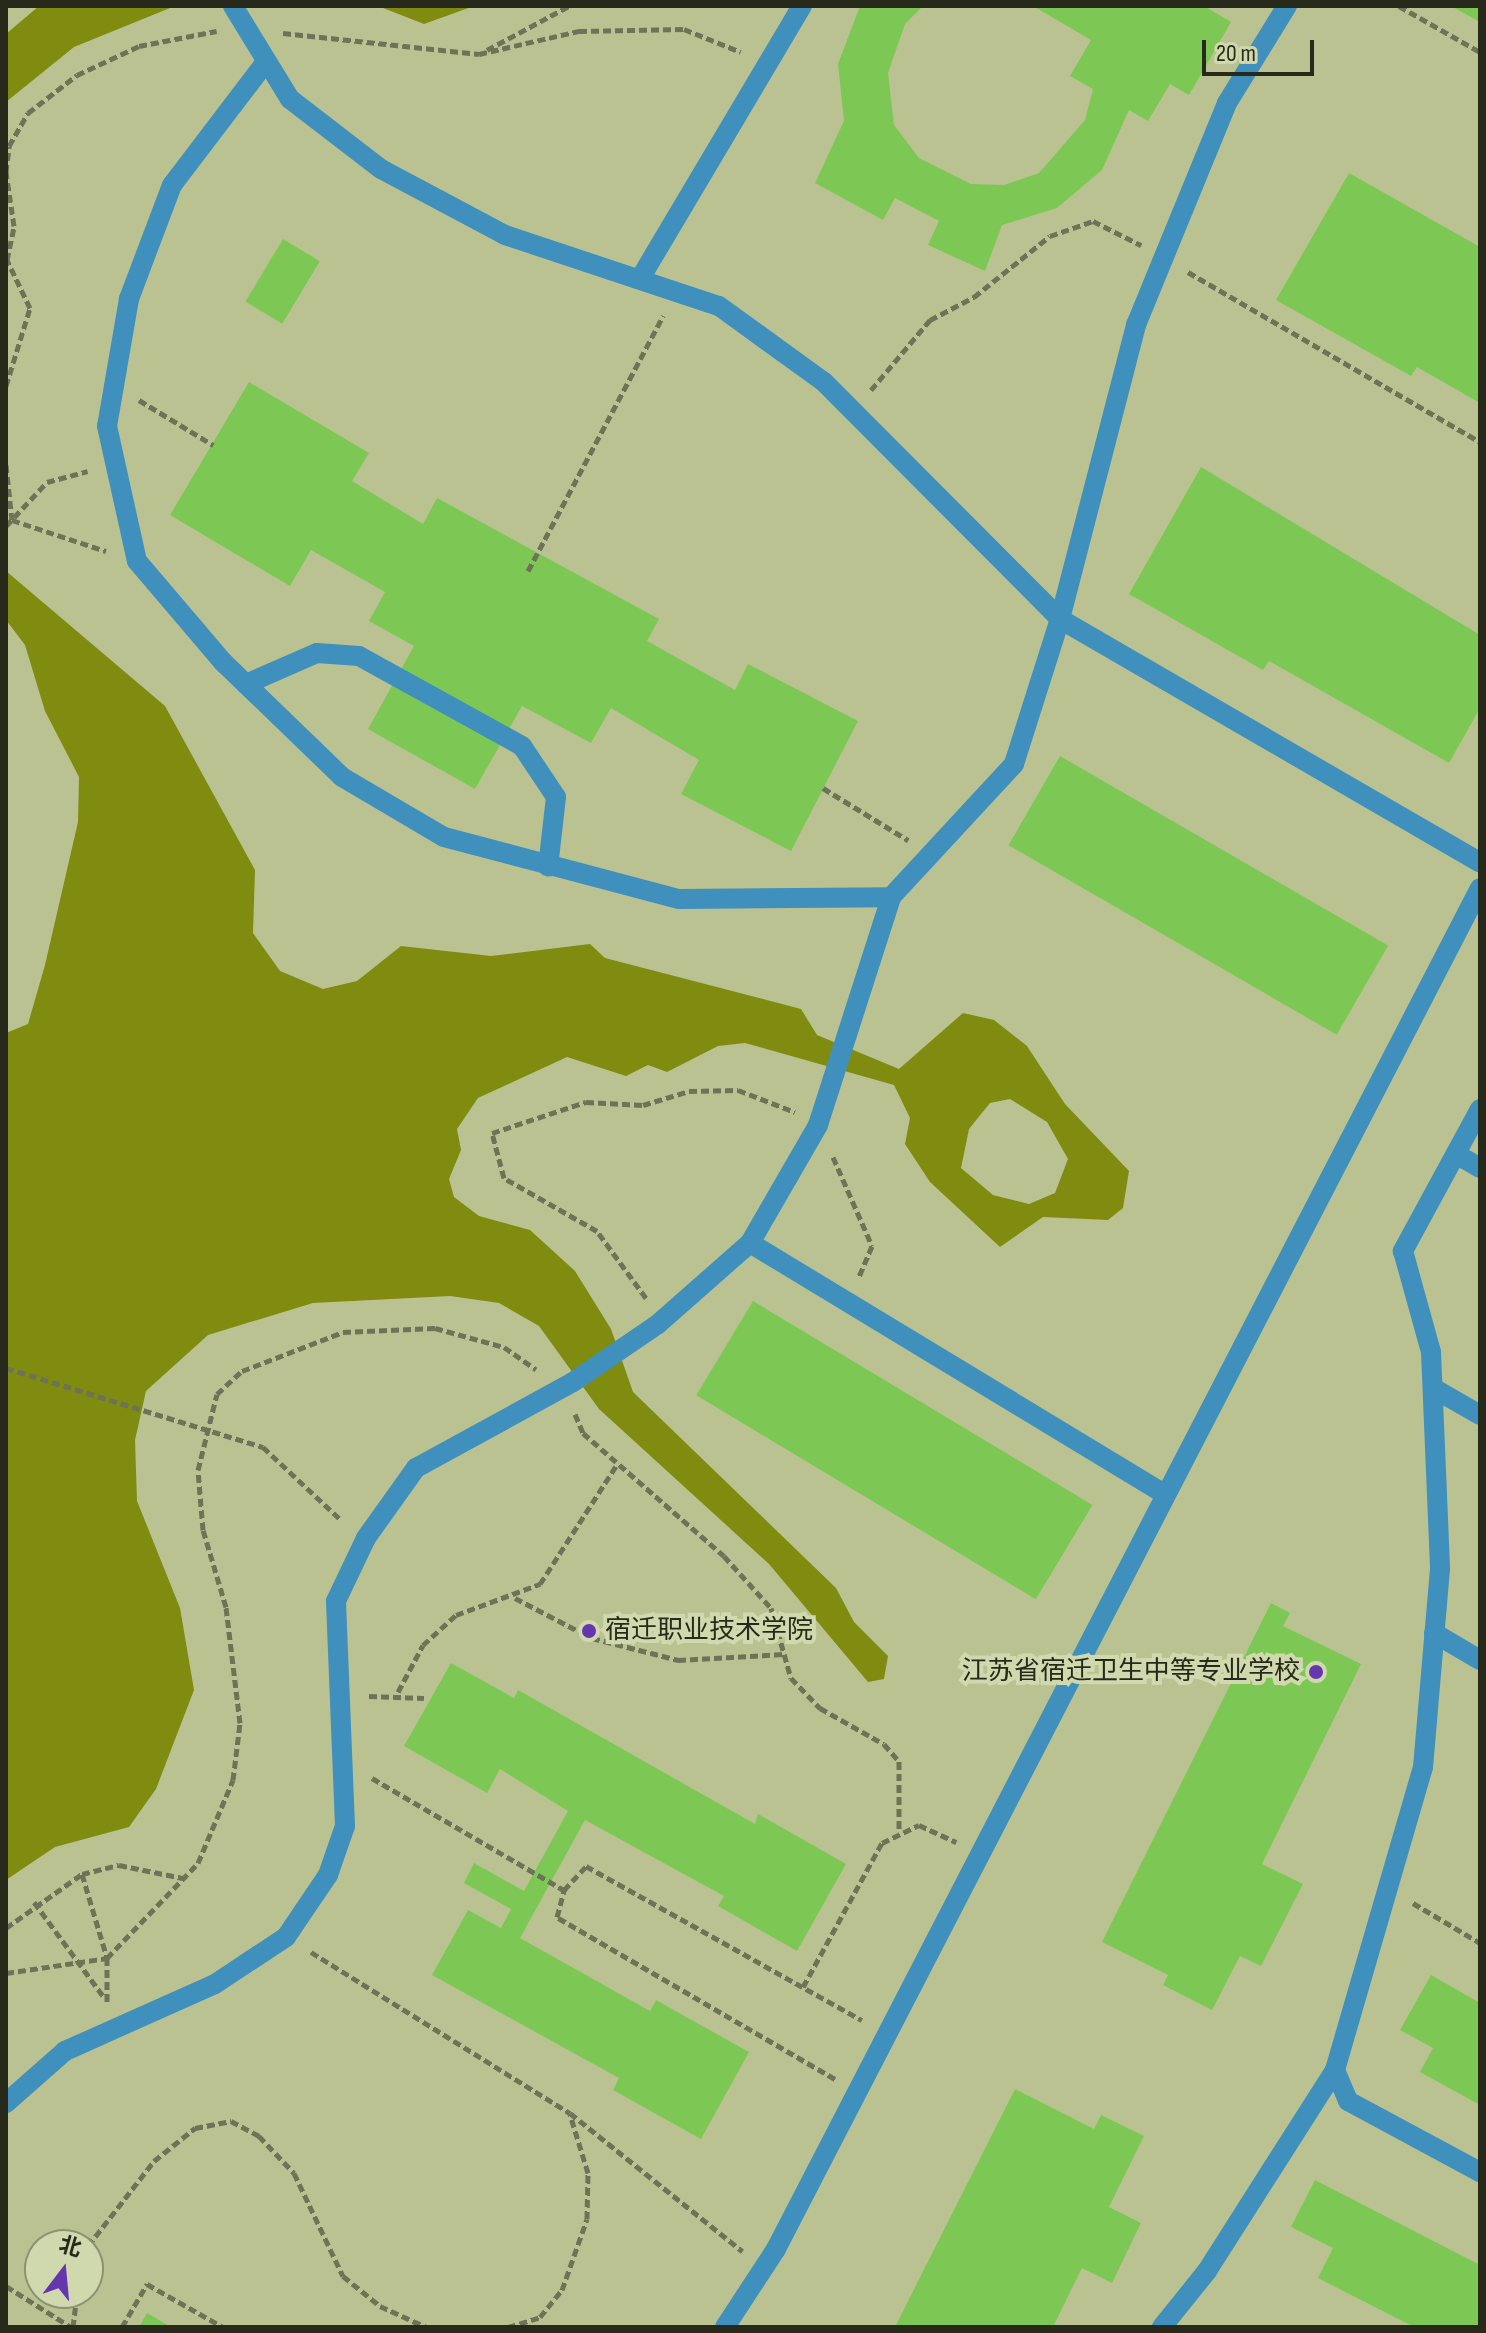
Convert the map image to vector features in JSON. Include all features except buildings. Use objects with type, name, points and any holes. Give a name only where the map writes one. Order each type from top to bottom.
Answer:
[{"type":"lane","points":[[233,6],[265,63],[290,99],[381,169],[505,235],[641,277],[719,306],[824,382],[1060,619],[1480,862]]},
{"type":"lane","points":[[641,277],[802,6]]},
{"type":"lane","points":[[6,2103],[65,2051],[215,1984],[286,1937],[328,1875],[345,1826],[336,1601],[360,1549],[416,1468],[569,1385],[651,1329],[750,1243],[818,1125],[891,897],[1014,764],[1060,619],[1136,325],[1227,103],[1287,6]]},
{"type":"lane","points":[[265,63],[172,185],[129,299],[107,426],[137,561],[246,684],[342,777],[444,837],[548,867],[679,899],[891,897]]},
{"type":"lane","points":[[246,684],[317,653],[359,656],[522,746],[556,797],[548,867]]},
{"type":"lane","points":[[725,2327],[764,2267],[857,2092],[1480,888]]},
{"type":"lane","points":[[1162,2327],[1207,2271],[1335,2070],[1423,1767],[1440,1569],[1433,1388],[1431,1352],[1403,1251],[1480,1109]]},
{"type":"lane","points":[[1456,1154],[1480,1168]]},
{"type":"lane","points":[[750,1243],[1166,1495]]},
{"type":"lane","points":[[1433,1388],[1480,1415]]},
{"type":"lane","points":[[1434,1633],[1480,1660]]},
{"type":"lane","points":[[1335,2070],[1348,2101],[1480,2172]]},
{"type":"path","points":[[479,54],[569,6]]},
{"type":"path","points":[[1399,6],[1480,52]]},
{"type":"path","points":[[528,571],[677,290]]},
{"type":"path","points":[[114,386],[213,445]]},
{"type":"path","points":[[6,465],[12,520]]},
{"type":"path","points":[[6,526],[47,482],[115,465]]},
{"type":"path","points":[[12,520],[137,561]]},
{"type":"path","points":[[823,788],[930,854]]},
{"type":"path","points":[[651,1329],[634,1275],[597,1231],[504,1178],[492,1133],[586,1102],[643,1105],[726,1090],[779,1103],[818,1125],[872,1246],[846,1301]]},
{"type":"path","points":[[6,1973],[79,1965],[107,1958],[198,1863],[233,1780],[240,1723],[226,1607],[203,1530],[198,1470],[217,1394],[242,1371],[343,1332],[435,1328],[504,1347],[569,1385],[583,1433],[760,1596],[791,1678],[820,1708],[884,1744],[899,1761],[899,1829]]},
{"type":"path","points":[[6,1368],[263,1447],[337,1513],[360,1549]]},
{"type":"path","points":[[398,1692],[423,1645],[456,1615],[515,1598],[540,1584],[618,1463]]},
{"type":"path","points":[[515,1598],[592,1638],[678,1660],[784,1654]]},
{"type":"path","points":[[341,1701],[398,1692],[424,1698]]},
{"type":"path","points":[[343,1762],[564,1890]]},
{"type":"path","points":[[803,1987],[882,1843],[899,1829],[919,1825],[980,1853]]},
{"type":"path","points":[[6,1928],[34,1902],[82,1874],[119,1865],[183,1878]]},
{"type":"path","points":[[857,2092],[557,1917],[564,1890],[586,1866],[887,2034]]},
{"type":"path","points":[[82,1874],[107,1958],[103,1997]]},
{"type":"path","points":[[1388,1889],[1480,1943]]},
{"type":"path","points":[[34,1902],[120,2025]]},
{"type":"path","points":[[286,1937],[570,2113],[764,2267]]},
{"type":"path","points":[[508,2327],[540,2317],[562,2290],[587,2219],[588,2173],[570,2113]]},
{"type":"path","points":[[101,2229],[154,2161],[195,2128],[231,2121],[259,2136],[294,2173],[343,2276],[380,2306],[426,2327]]},
{"type":"path","points":[[122,2327],[147,2284],[223,2327]]},
{"type":"path","points":[[6,2286],[72,2327]]},
{"type":"shaded area","name":"宿迁职业技术学院","points":[[6,6],[1480,6],[1480,2327],[6,2327]]},
{"type":"shaded area","points":[[39,6],[175,6],[74,47],[6,102],[6,34]]},
{"type":"shaded area","points":[[378,6],[474,6],[424,24]]},
{"type":"shaded area","points":[[6,571],[165,706],[255,870],[253,933],[280,971],[323,989],[357,981],[401,946],[491,956],[590,944],[605,958],[801,1009],[817,1035],[899,1069],[963,1013],[994,1020],[1027,1046],[1065,1104],[1129,1171],[1123,1208],[1108,1220],[1043,1217],[1000,1247],[930,1182],[905,1144],[910,1118],[894,1085],[745,1043],[718,1046],[667,1072],[648,1065],[626,1076],[567,1057],[478,1098],[457,1129],[461,1150],[449,1179],[454,1197],[479,1216],[530,1230],[575,1271],[611,1329],[633,1392],[836,1588],[854,1622],[888,1656],[884,1679],[868,1682],[769,1564],[599,1409],[539,1326],[499,1303],[450,1296],[313,1303],[208,1335],[146,1391],[135,1440],[137,1501],[180,1608],[194,1690],[156,1789],[129,1827],[55,1847],[6,1880],[6,1033],[28,1024],[45,965],[78,822],[79,777],[45,711],[25,645],[6,620]],"holes":[[[1010,1099],[1047,1122],[1068,1159],[1055,1193],[1029,1204],[993,1195],[961,1168],[969,1129],[990,1103]]]},
{"type":"place","name":"宿迁职业技术学院","points":[[589,1631]]},
{"type":"place","name":"江苏省宿迁卫生中等专业学校","points":[[1316,1672]]}]
